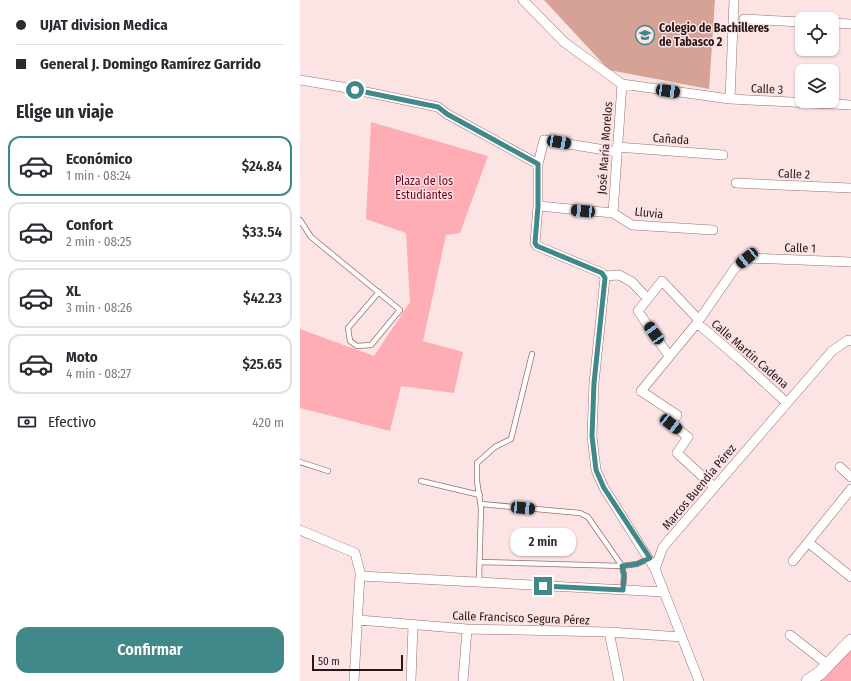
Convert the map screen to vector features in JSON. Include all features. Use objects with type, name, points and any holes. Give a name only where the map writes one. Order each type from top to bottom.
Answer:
[{"type":"street","points":[[523,0],[564,42],[622,84]]},
{"type":"street","points":[[730,99],[734,0]]},
{"type":"street","points":[[744,19],[795,22]]},
{"type":"street","points":[[839,23],[851,24]]},
{"type":"street","points":[[300,80],[438,107],[447,114],[538,164],[538,206],[535,243],[537,246],[602,273],[605,278],[594,383],[592,436],[596,470],[604,488],[650,558],[699,681]]},
{"type":"street","name":"Calle 3","points":[[622,84],[730,99],[851,105]]},
{"type":"street","name":"José María Morelos","points":[[613,213],[622,84]]},
{"type":"street","name":"Cañada","points":[[538,164],[544,140],[617,150],[723,154]]},
{"type":"street","name":"Calle 2","points":[[736,183],[851,188]]},
{"type":"street","name":"Lluvia","points":[[538,206],[613,213],[632,225],[713,230]]},
{"type":"street","name":"Calle 1","points":[[698,322],[735,268],[747,258],[851,262]]},
{"type":"street","points":[[604,276],[620,276],[632,282],[647,298],[638,311],[669,356]]},
{"type":"street","name":"Calle Martín Cadena","points":[[647,298],[662,281],[698,322],[787,403]]},
{"type":"street","points":[[698,322],[641,391],[677,415],[671,424],[688,437],[677,453],[714,487]]},
{"type":"street","name":"Marcos Buendía Pérez","points":[[655,569],[664,547],[714,487],[832,351],[848,340],[851,341]]},
{"type":"street","points":[[840,467],[851,477]]},
{"type":"street","points":[[793,561],[851,489]]},
{"type":"street","points":[[300,530],[355,553],[360,574],[359,620],[354,681]]},
{"type":"street","points":[[809,543],[851,577]]},
{"type":"street","points":[[360,574],[361,576],[664,592]]},
{"type":"street","name":"Calle Francisco Segura Pérez","points":[[359,620],[467,629],[609,632],[682,637]]},
{"type":"street","points":[[411,681],[413,625]]},
{"type":"street","points":[[463,681],[467,629]]},
{"type":"street","points":[[609,632],[619,681]]},
{"type":"street","points":[[790,634],[822,673]]},
{"type":"street","points":[[808,681],[822,673],[851,641]]},
{"type":"lane","points":[[300,220],[311,237],[379,292],[400,310],[372,346],[357,346],[350,341],[348,328],[379,292]]},
{"type":"lane","points":[[479,582],[481,504],[477,463],[495,447],[511,439],[532,354]]},
{"type":"lane","points":[[300,462],[328,471]]},
{"type":"lane","points":[[421,481],[480,495]]},
{"type":"lane","points":[[481,504],[580,513],[588,517],[622,566],[624,575],[623,590]]},
{"type":"lane","points":[[480,562],[622,566],[637,564],[650,558]]},
{"type":"green space","name":"Plaza de los Estudiantes","points":[[371,122],[488,156],[460,233],[446,235],[423,341],[463,352],[454,393],[401,386],[390,431],[300,408],[300,329],[374,356],[410,302],[406,233],[366,219]]},
{"type":"green space","points":[[851,642],[851,681],[808,681]]},
{"type":"building","name":"Colegio de Bachilleres de Tabasco 2","points":[[544,0],[715,0],[709,89],[609,70]]},
{"type":"place","name":"Colegio de Bachilleres de Tabasco 2","points":[[645,35]]},
{"type":"route","points":[[355,90],[438,107],[447,114],[538,164],[538,206],[535,243],[537,246],[602,273],[605,278],[594,383],[592,436],[596,470],[604,488],[650,558],[637,564],[622,566],[624,575],[623,590],[543,586]]}]
